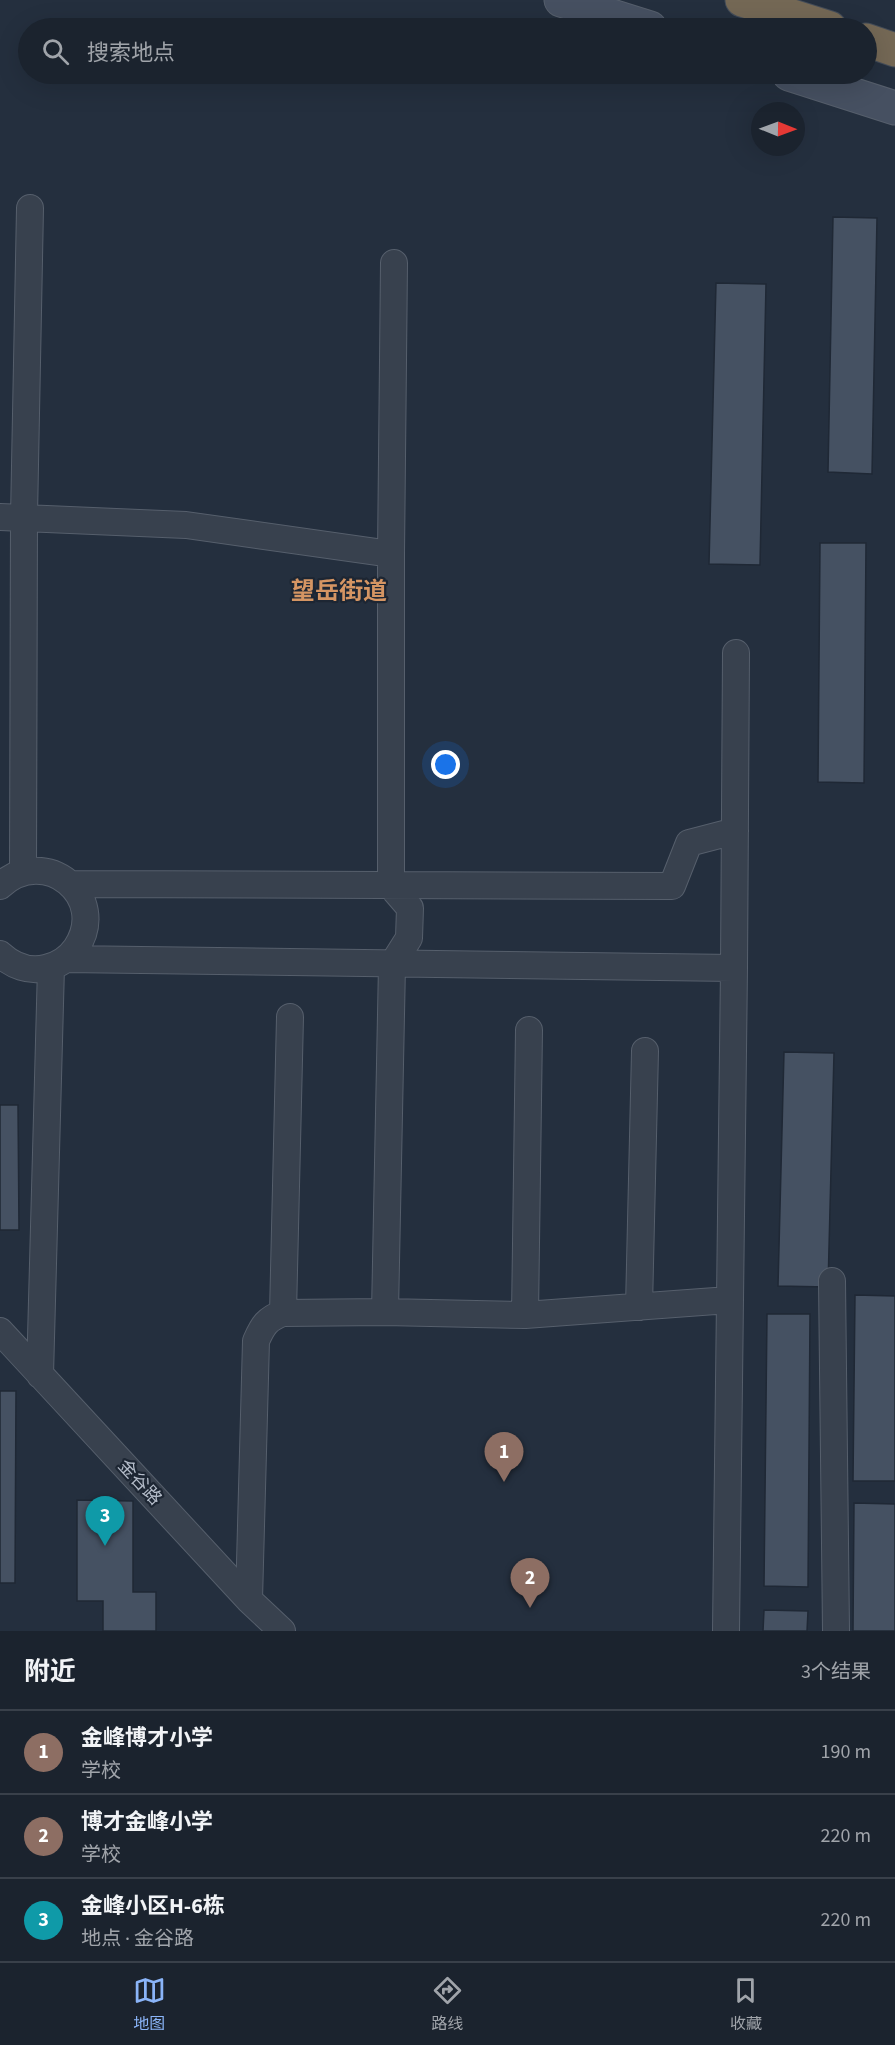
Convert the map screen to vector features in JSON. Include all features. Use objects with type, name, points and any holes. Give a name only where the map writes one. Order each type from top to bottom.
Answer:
[{"type":"highway","points":[[742,0],[799,18]]},
{"type":"highway","points":[[877,44],[895,50]]},
{"type":"street","points":[[561,0],[618,18]]},
{"type":"street","points":[[820,84],[895,108]]},
{"type":"street","points":[[30,208],[12,517],[6,881],[35,870],[60,876],[70,884],[82,900],[85,922],[80,942],[58,963],[40,1375]]},
{"type":"street","points":[[385,1312],[392,965],[409,938],[410,908],[391,886],[394,263]]},
{"type":"street","points":[[12,517],[186,525],[391,554]]},
{"type":"street","points":[[726,1631],[736,653]]},
{"type":"street","points":[[70,884],[672,886],[689,843],[735,831]]},
{"type":"street","points":[[2,958],[27,969],[58,963],[734,968]]},
{"type":"street","points":[[283,1313],[290,1017]]},
{"type":"street","points":[[525,1315],[529,1030]]},
{"type":"street","points":[[639,1307],[645,1052]]},
{"type":"street","points":[[832,1281],[836,1631]]},
{"type":"street","points":[[249,1600],[256,1341],[264,1324],[271,1318],[283,1313],[385,1312],[525,1315],[729,1300]]},
{"type":"street","name":"金谷路","points":[[0,1331],[249,1600],[282,1631]]},
{"type":"building","points":[[833,217],[877,218],[872,474],[828,472]]},
{"type":"building","points":[[716,283],[766,284],[760,565],[709,564]]},
{"type":"building","points":[[820,543],[866,543],[864,783],[818,782]]},
{"type":"building","points":[[784,1052],[834,1053],[828,1287],[778,1286]]},
{"type":"building","points":[[0,1105],[18,1105],[19,1230],[0,1230]]},
{"type":"building","points":[[855,1295],[895,1296],[895,1481],[853,1481]]},
{"type":"building","points":[[767,1314],[810,1314],[808,1587],[764,1586]]},
{"type":"building","points":[[0,1391],[16,1391],[15,1583],[0,1583]]},
{"type":"building","points":[[77,1500],[133,1501],[133,1592],[156,1592],[156,1631],[103,1631],[103,1601],[77,1601]]},
{"type":"building","points":[[854,1503],[895,1504],[895,1631],[853,1631]]},
{"type":"building","points":[[764,1610],[808,1611],[807,1631],[763,1631]]},
{"type":"place","name":"金峰博才小学","points":[[504,1482]]},
{"type":"place","name":"金峰小区H-6栋","points":[[105,1546]]},
{"type":"place","name":"博才金峰小学","points":[[530,1608]]},
{"type":"district","name":"望岳街道","points":[[339,591]]}]
